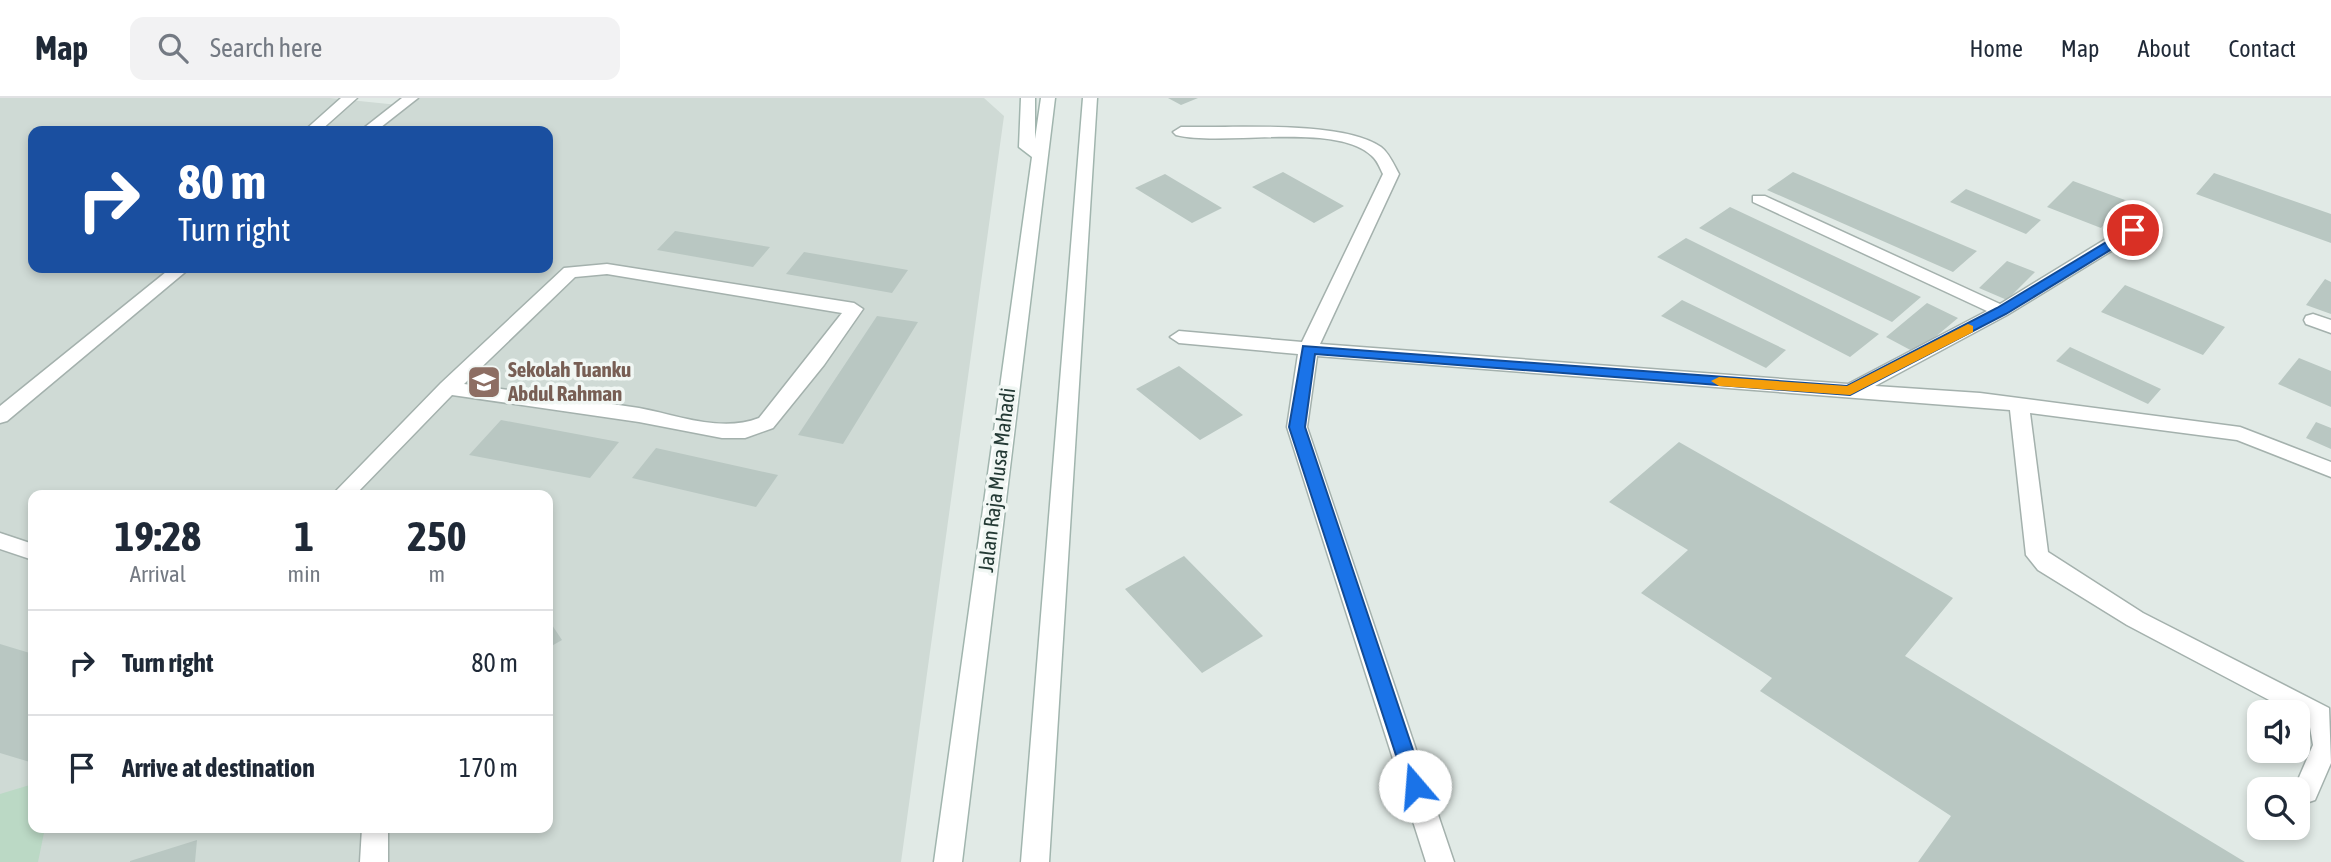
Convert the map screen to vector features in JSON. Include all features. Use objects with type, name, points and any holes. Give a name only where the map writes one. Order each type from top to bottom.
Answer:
[{"type":"main road","points":[[317,126],[350,98]]},
{"type":"main road","points":[[374,126],[411,98]]},
{"type":"main road","points":[[1028,98],[1027,147],[1039,157]]},
{"type":"main road","name":"Jalan Raja Musa Mahadi","points":[[948,862],[1048,98]]},
{"type":"main road","points":[[1035,862],[1090,98]]},
{"type":"main road","points":[[1181,132],[1332,136],[1357,141],[1376,151],[1391,174],[1308,349],[1297,427],[1440,862]]},
{"type":"main road","points":[[1759,199],[2001,311]]},
{"type":"main road","points":[[1850,391],[2001,311],[2133,230]]},
{"type":"main road","points":[[347,490],[448,388],[570,272],[607,269],[854,309],[817,361],[766,423],[745,431],[722,431],[639,415],[448,388]]},
{"type":"main road","points":[[0,416],[175,273]]},
{"type":"main road","points":[[2313,320],[2331,327]]},
{"type":"main road","points":[[1179,337],[1447,362],[2019,405],[2240,434],[2331,470]]},
{"type":"main road","points":[[2019,405],[2037,555],[2046,564],[2135,619],[2320,716],[2326,745],[2310,783]]},
{"type":"main road","points":[[0,541],[28,550]]},
{"type":"main road","points":[[374,862],[376,833]]},
{"type":"shaded area","name":"Sekolah Tuanku Abdul Rahman","points":[[0,98],[330,98],[408,106],[420,98],[984,98],[1004,116],[901,862],[0,862]]},
{"type":"green space","points":[[28,786],[28,833],[44,833],[38,862],[0,862],[0,794]]},
{"type":"building","points":[[1168,98],[1198,98],[1181,105]]},
{"type":"building","points":[[1283,172],[1344,206],[1314,223],[1252,187]]},
{"type":"building","points":[[1793,172],[1977,251],[1953,272],[1767,190]]},
{"type":"building","points":[[2214,173],[2331,214],[2331,243],[2196,194]]},
{"type":"building","points":[[1165,174],[1222,208],[1192,223],[1135,188]]},
{"type":"building","points":[[2073,181],[2125,200],[2101,228],[2047,207]]},
{"type":"building","points":[[1966,189],[2041,220],[2026,234],[1950,202]]},
{"type":"building","points":[[1730,207],[1921,297],[1892,322],[1699,228]]},
{"type":"building","points":[[675,231],[770,247],[753,267],[657,250]]},
{"type":"building","points":[[1686,238],[1879,334],[1850,357],[1657,257]]},
{"type":"building","points":[[804,252],[908,270],[892,293],[786,274]]},
{"type":"building","points":[[2007,261],[2035,272],[2007,300],[1979,288]]},
{"type":"building","points":[[2325,279],[2331,282],[2331,314],[2306,305]]},
{"type":"building","points":[[2125,285],[2225,327],[2203,355],[2101,312]]},
{"type":"building","points":[[1682,300],[1786,350],[1766,368],[1661,316]]},
{"type":"building","points":[[1927,303],[1958,318],[1916,353],[1886,337]]},
{"type":"building","points":[[877,316],[918,322],[843,444],[798,435]]},
{"type":"building","points":[[2070,347],[2161,389],[2148,404],[2056,361]]},
{"type":"building","points":[[2299,358],[2331,371],[2331,407],[2278,384]]},
{"type":"building","points":[[1179,366],[1243,415],[1200,440],[1136,389]]},
{"type":"building","points":[[501,420],[619,442],[590,478],[469,455]]},
{"type":"building","points":[[2316,422],[2331,428],[2331,449],[2306,438]]},
{"type":"building","points":[[1679,442],[1953,598],[1905,656],[2245,862],[1918,862],[1951,816],[1760,691],[1772,678],[1641,593],[1688,550],[1609,502]]},
{"type":"building","points":[[656,448],[778,475],[756,507],[632,478]]},
{"type":"building","points":[[1184,556],[1263,636],[1202,673],[1125,589]]},
{"type":"building","points":[[553,626],[562,640],[553,645]]},
{"type":"building","points":[[0,644],[28,652],[28,761],[0,753]]},
{"type":"building","points":[[197,840],[195,862],[130,862],[130,861]]},
{"type":"slow traffic","points":[[1719,381],[1850,391],[1968,329]]},
{"type":"place","name":"Sekolah Tuanku Abdul Rahman","points":[[484,382]]},
{"type":"route","points":[[1415,786],[1297,427],[1308,349],[1447,362],[1850,391],[2001,311],[2133,230]]}]
